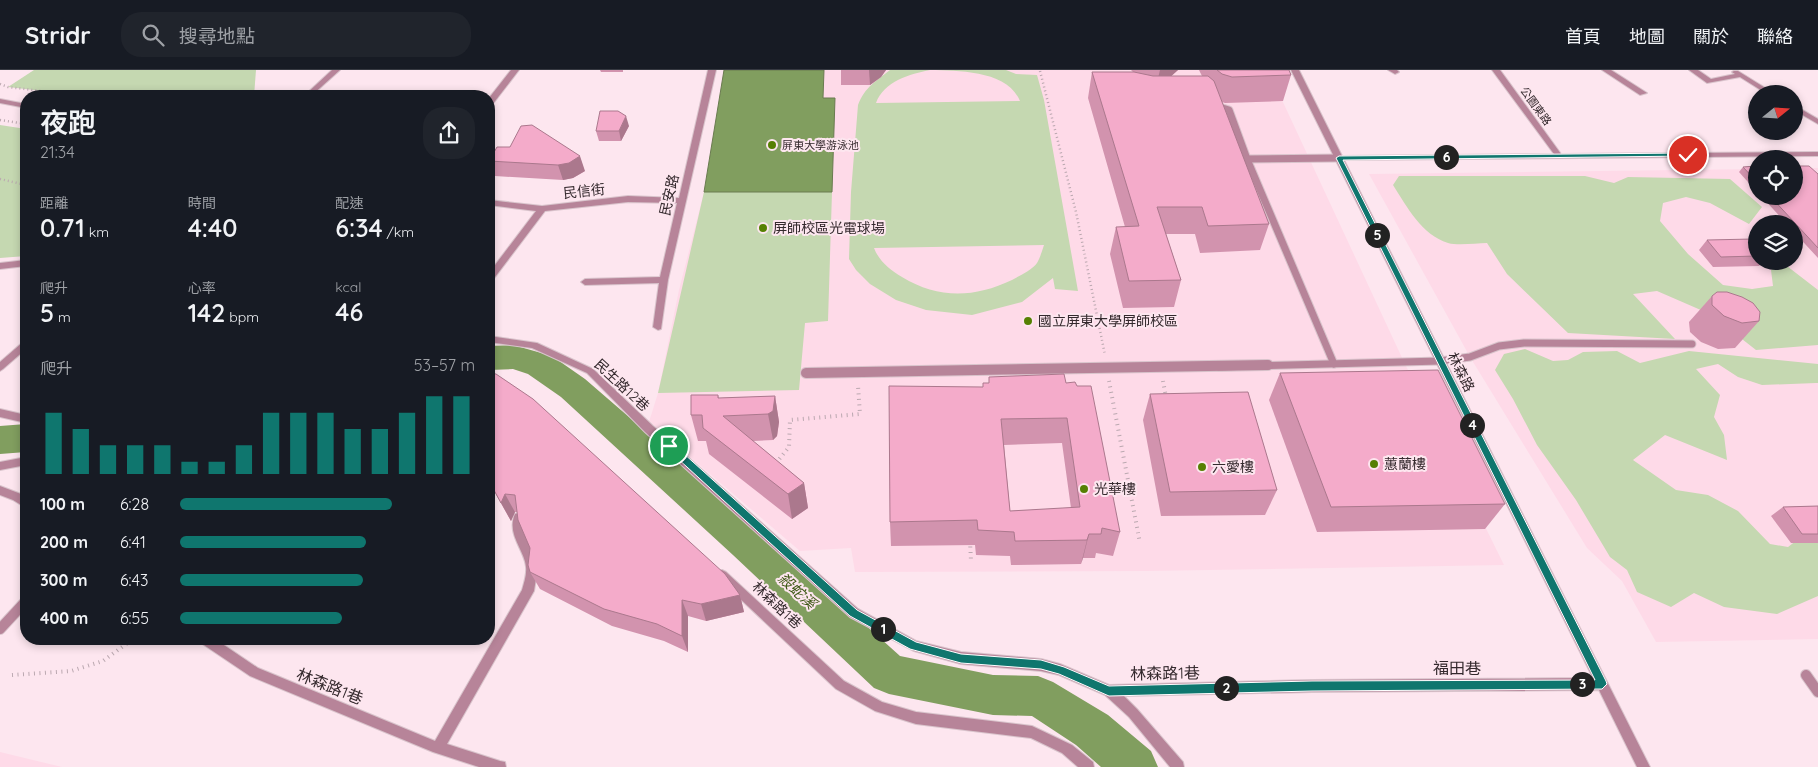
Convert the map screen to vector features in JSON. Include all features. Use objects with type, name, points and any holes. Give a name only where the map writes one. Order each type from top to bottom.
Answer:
[{"type":"street","points":[[314,90],[336,70]]},
{"type":"street","points":[[495,95],[515,70]]},
{"type":"street","name":"民安路","points":[[658,327],[664,280],[712,70]]},
{"type":"street","name":"林森路","points":[[1295,70],[1644,767]]},
{"type":"street","name":"公園東路","points":[[1496,70],[1558,156]]},
{"type":"street","points":[[1606,70],[1643,93]]},
{"type":"street","points":[[1693,70],[1710,81],[1741,75]]},
{"type":"street","points":[[1733,70],[1757,85]]},
{"type":"street","points":[[0,102],[20,105]]},
{"type":"street","points":[[1803,113],[1818,122]]},
{"type":"street","points":[[1339,158],[1818,154]]},
{"type":"street","name":"民信街","points":[[495,203],[542,209],[628,200],[682,201]]},
{"type":"street","points":[[495,271],[542,209]]},
{"type":"street","points":[[0,266],[20,264]]},
{"type":"street","points":[[585,282],[664,280]]},
{"type":"street","name":"民生路12巷","points":[[495,340],[534,345],[590,371],[648,429]]},
{"type":"street","points":[[0,367],[20,349]]},
{"type":"street","points":[[0,413],[20,418]]},
{"type":"street","name":"林森路1巷","points":[[648,429],[854,613],[914,646],[961,658],[1041,664],[1109,691],[1133,713],[1178,767]]},
{"type":"street","points":[[0,466],[20,462]]},
{"type":"street","points":[[2,493],[20,497]]},
{"type":"street","points":[[438,748],[528,591],[532,566],[520,538],[519,517]]},
{"type":"street","name":"林森路1巷","points":[[717,570],[840,685],[879,707],[916,718],[1032,732],[1067,749],[1088,767]]},
{"type":"street","name":"林森路1巷","points":[[218,645],[254,672],[438,748],[500,767]]},
{"type":"street","name":"福田巷","points":[[1312,686],[1602,684]]},
{"type":"street","name":"林森路1巷","points":[[1109,691],[1312,686]]},
{"type":"lane","points":[[1208,101],[1212,105],[1229,110],[1247,159],[1334,364]]},
{"type":"lane","points":[[1247,159],[1339,158]]},
{"type":"lane","points":[[806,373],[1160,368],[1440,361],[1470,357],[1499,346],[1524,343],[1692,344]]},
{"type":"lane","points":[[0,630],[20,608]]},
{"type":"lane","points":[[1806,675],[1818,692]]},
{"type":"path","points":[[1040,71],[1074,201],[1093,288],[1140,543]]},
{"type":"path","points":[[0,84],[8,87],[33,90]]},
{"type":"path","points":[[0,120],[20,123]]},
{"type":"path","points":[[0,179],[20,184]]},
{"type":"path","points":[[1160,368],[1167,402]]},
{"type":"path","points":[[772,467],[789,447],[790,420],[860,414],[857,372]]},
{"type":"path","points":[[970,532],[971,561]]},
{"type":"path","points":[[12,675],[71,671],[103,661],[125,645]]},
{"type":"shaded area","points":[[34,70],[256,70],[254,90],[34,90],[8,87]]},
{"type":"shaded area","name":"國立屏東大學屏師校區","points":[[724,70],[1268,70],[1404,362],[1504,565],[1146,571],[855,572],[851,548],[800,551],[649,422],[658,393],[679,290],[704,192]]},
{"type":"shaded area","name":"屏東大學游泳池","points":[[724,70],[824,70],[823,98],[835,98],[832,192],[704,192]]},
{"type":"shaded area","points":[[890,70],[930,70],[1006,70],[1016,74],[1037,75],[1044,100],[1078,291],[1055,289],[1053,278],[1022,302],[972,315],[926,310],[896,300],[870,284],[856,270],[849,259],[851,192],[858,105],[868,89]],"holes":[[[930,70],[968,72],[993,78],[1005,83],[1014,91],[1020,101],[876,103],[880,95],[891,84],[906,76]],[[1044,245],[1037,263],[1022,275],[998,286],[970,293],[943,292],[916,284],[885,265],[874,248]]]},
{"type":"shaded area","points":[[0,125],[20,128],[20,256],[0,258]]},
{"type":"shaded area","points":[[1803,168],[1818,168],[1818,639],[1656,642],[1622,581],[1587,548],[1470,357],[1369,174],[1748,169],[1748,205],[1803,205]]},
{"type":"shaded area","points":[[1399,176],[1585,176],[1614,183],[1628,177],[1730,179],[1748,195],[1748,205],[1760,205],[1762,207],[1756,215],[1748,215],[1748,223],[1710,203],[1686,197],[1663,203],[1660,221],[1688,254],[1723,285],[1752,289],[1773,286],[1771,270],[1792,270],[1818,290],[1818,345],[1756,350],[1710,314],[1657,291],[1633,294],[1675,339],[1568,333],[1507,274],[1487,243],[1452,244],[1430,234],[1416,219],[1393,185]]},
{"type":"shaded area","points":[[704,192],[832,192],[828,321],[805,323],[799,390],[658,393]]},
{"type":"shaded area","points":[[1525,349],[1553,361],[1568,360],[1583,352],[1617,351],[1640,363],[1689,351],[1818,364],[1818,383],[1762,385],[1738,377],[1718,364],[1696,369],[1720,395],[1714,417],[1724,435],[1727,460],[1665,435],[1633,460],[1676,490],[1708,495],[1738,511],[1770,544],[1788,547],[1805,534],[1818,535],[1818,596],[1777,614],[1724,607],[1694,593],[1671,607],[1637,592],[1627,570],[1610,557],[1576,500],[1537,445],[1513,399],[1495,370],[1504,354]]},
{"type":"shaded area","points":[[0,752],[62,767],[0,767]]},
{"type":"building","points":[[1217,70],[1289,70],[1291,75],[1232,77],[1222,74]]},
{"type":"building","points":[[1092,72],[1134,72],[1153,76],[1208,76],[1214,81],[1269,224],[1208,226],[1202,207],[1157,207],[1181,280],[1129,281],[1116,227],[1139,226]]},
{"type":"building","points":[[600,111],[618,111],[626,116],[619,131],[596,131]]},
{"type":"building","points":[[532,125],[580,156],[569,163],[558,165],[495,161],[497,147],[510,147],[521,126]]},
{"type":"building","points":[[1803,166],[1809,166],[1818,174],[1818,248],[1803,232],[1803,215],[1788,215],[1778,205],[1803,205]]},
{"type":"building","points":[[1748,239],[1748,256],[1721,257],[1707,240]]},
{"type":"building","points":[[1717,292],[1727,292],[1753,303],[1760,312],[1759,321],[1742,323],[1724,316],[1712,305],[1712,296]]},
{"type":"building","name":"蕙蘭樓","points":[[1438,370],[1505,504],[1331,507],[1280,373]]},
{"type":"building","points":[[495,374],[533,399],[725,574],[740,595],[701,604],[682,600],[682,636],[657,624],[604,609],[530,572],[528,565],[530,548],[518,520],[515,495],[505,494],[501,503],[495,492]]},
{"type":"building","points":[[1064,374],[1066,383],[1075,382],[1077,386],[1091,386],[1120,532],[1102,528],[1101,534],[1089,534],[1087,540],[1015,541],[1014,532],[978,530],[977,520],[890,522],[889,386],[983,387],[983,383],[989,383],[989,377]],"holes":[[[1067,418],[1080,507],[1010,511],[1001,419]]]},
{"type":"building","name":"六愛樓","points":[[1248,392],[1277,490],[1170,492],[1150,394]]},
{"type":"building","points":[[691,395],[718,395],[718,398],[775,396],[773,411],[768,414],[723,416],[804,483],[788,494],[703,428],[702,415],[691,415]]},
{"type":"building","points":[[1818,506],[1818,534],[1802,534],[1783,507]]},
{"type":"waterway","name":"殺蛇溪","points":[[495,358],[513,357],[540,365],[573,388],[747,543],[889,674],[993,695],[1038,696],[1092,730],[1135,767]]},
{"type":"waterway","name":"殺蛇溪","points":[[0,440],[20,438]]},
{"type":"place","name":"屏東大學游泳池","points":[[772,145]]},
{"type":"place","name":"屏師校區光電球場","points":[[763,228]]},
{"type":"place","name":"國立屏東大學屏師校區","points":[[1028,321]]},
{"type":"place","name":"蕙蘭樓","points":[[1374,464]]},
{"type":"place","name":"六愛樓","points":[[1202,467]]},
{"type":"place","name":"光華樓","points":[[1084,489]]},
{"type":"route","points":[[669,446],[854,613],[914,646],[961,658],[1041,664],[1109,691],[1312,686],[1602,684],[1339,158],[1688,155]]}]
